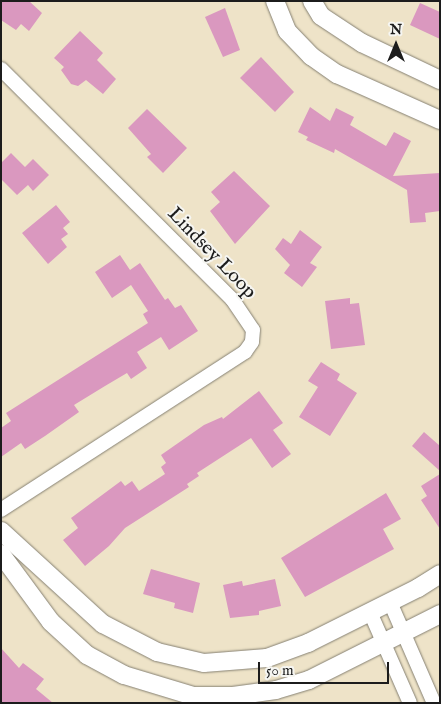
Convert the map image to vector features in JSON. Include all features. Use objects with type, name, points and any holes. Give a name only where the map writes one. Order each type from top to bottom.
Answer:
[{"type":"street","points":[[275,1],[287,31],[311,56],[337,74],[440,120]]},
{"type":"street","points":[[312,1],[321,16],[362,43],[440,80]]},
{"type":"street","name":"Lindsey Loop","points":[[1,70],[232,299],[252,330],[252,342],[245,352],[1,510]]},
{"type":"street","points":[[1,531],[104,624],[124,637],[181,660],[225,663],[267,658],[308,643],[390,602],[440,574]]},
{"type":"street","points":[[1,554],[51,622],[87,655],[124,675],[193,696],[233,696],[276,690],[309,680],[440,614]]},
{"type":"street","points":[[390,602],[434,703]]},
{"type":"street","points":[[370,612],[410,703]]},
{"type":"building","points":[[1,1],[29,1],[42,13],[29,31],[21,24],[16,30],[1,20]]},
{"type":"building","points":[[420,3],[440,12],[440,39],[410,25]]},
{"type":"building","points":[[225,8],[240,50],[223,57],[205,17]]},
{"type":"building","points":[[80,31],[103,53],[97,60],[116,79],[103,94],[86,80],[78,86],[71,84],[61,70],[64,67],[54,58]]},
{"type":"building","points":[[261,57],[294,92],[275,112],[240,78]]},
{"type":"building","points":[[310,107],[330,121],[336,108],[354,117],[350,125],[386,146],[394,132],[411,141],[393,176],[440,173],[440,211],[425,213],[426,222],[410,223],[407,190],[335,149],[334,153],[306,140],[308,137],[298,132]]},
{"type":"building","points":[[147,109],[187,148],[163,173],[147,157],[151,154],[128,128]]},
{"type":"building","points":[[11,153],[25,167],[33,159],[49,175],[33,191],[28,185],[17,195],[1,179],[1,163]]},
{"type":"building","points":[[234,171],[270,206],[235,244],[210,211],[220,202],[211,192]]},
{"type":"building","points":[[56,205],[70,222],[63,228],[68,234],[61,239],[67,247],[48,264],[22,233]]},
{"type":"building","points":[[300,230],[322,247],[310,263],[317,267],[302,287],[284,273],[290,265],[275,249],[283,238],[291,244]]},
{"type":"building","points":[[120,255],[130,270],[140,263],[165,300],[168,298],[175,308],[181,305],[198,331],[169,350],[161,337],[137,352],[147,368],[131,379],[127,373],[105,386],[74,405],[79,412],[45,436],[25,449],[21,443],[1,457],[1,428],[11,421],[6,413],[148,323],[143,314],[148,311],[131,285],[112,298],[95,272]]},
{"type":"building","points":[[350,298],[350,304],[359,303],[365,345],[331,349],[325,301]]},
{"type":"building","points":[[321,362],[340,374],[337,380],[357,393],[330,436],[299,417],[318,387],[308,381]]},
{"type":"building","points":[[259,391],[283,423],[273,430],[291,454],[272,468],[251,438],[197,473],[199,476],[187,484],[189,487],[125,528],[109,546],[85,566],[63,540],[78,528],[71,518],[121,481],[125,486],[132,481],[139,491],[165,474],[161,467],[166,463],[161,455],[204,425],[222,417],[223,419]]},
{"type":"building","points":[[424,432],[440,446],[440,471],[412,446]]},
{"type":"building","points":[[440,474],[440,529],[421,500],[427,496],[421,486]]},
{"type":"building","points":[[386,493],[401,519],[383,529],[394,549],[305,597],[281,558]]},
{"type":"building","points":[[151,569],[200,583],[193,613],[174,608],[175,603],[143,594]]},
{"type":"building","points":[[275,579],[281,606],[259,611],[259,615],[230,618],[223,585],[242,581],[243,586]]},
{"type":"building","points":[[1,648],[19,668],[23,663],[44,679],[36,689],[53,703],[1,703]]}]
